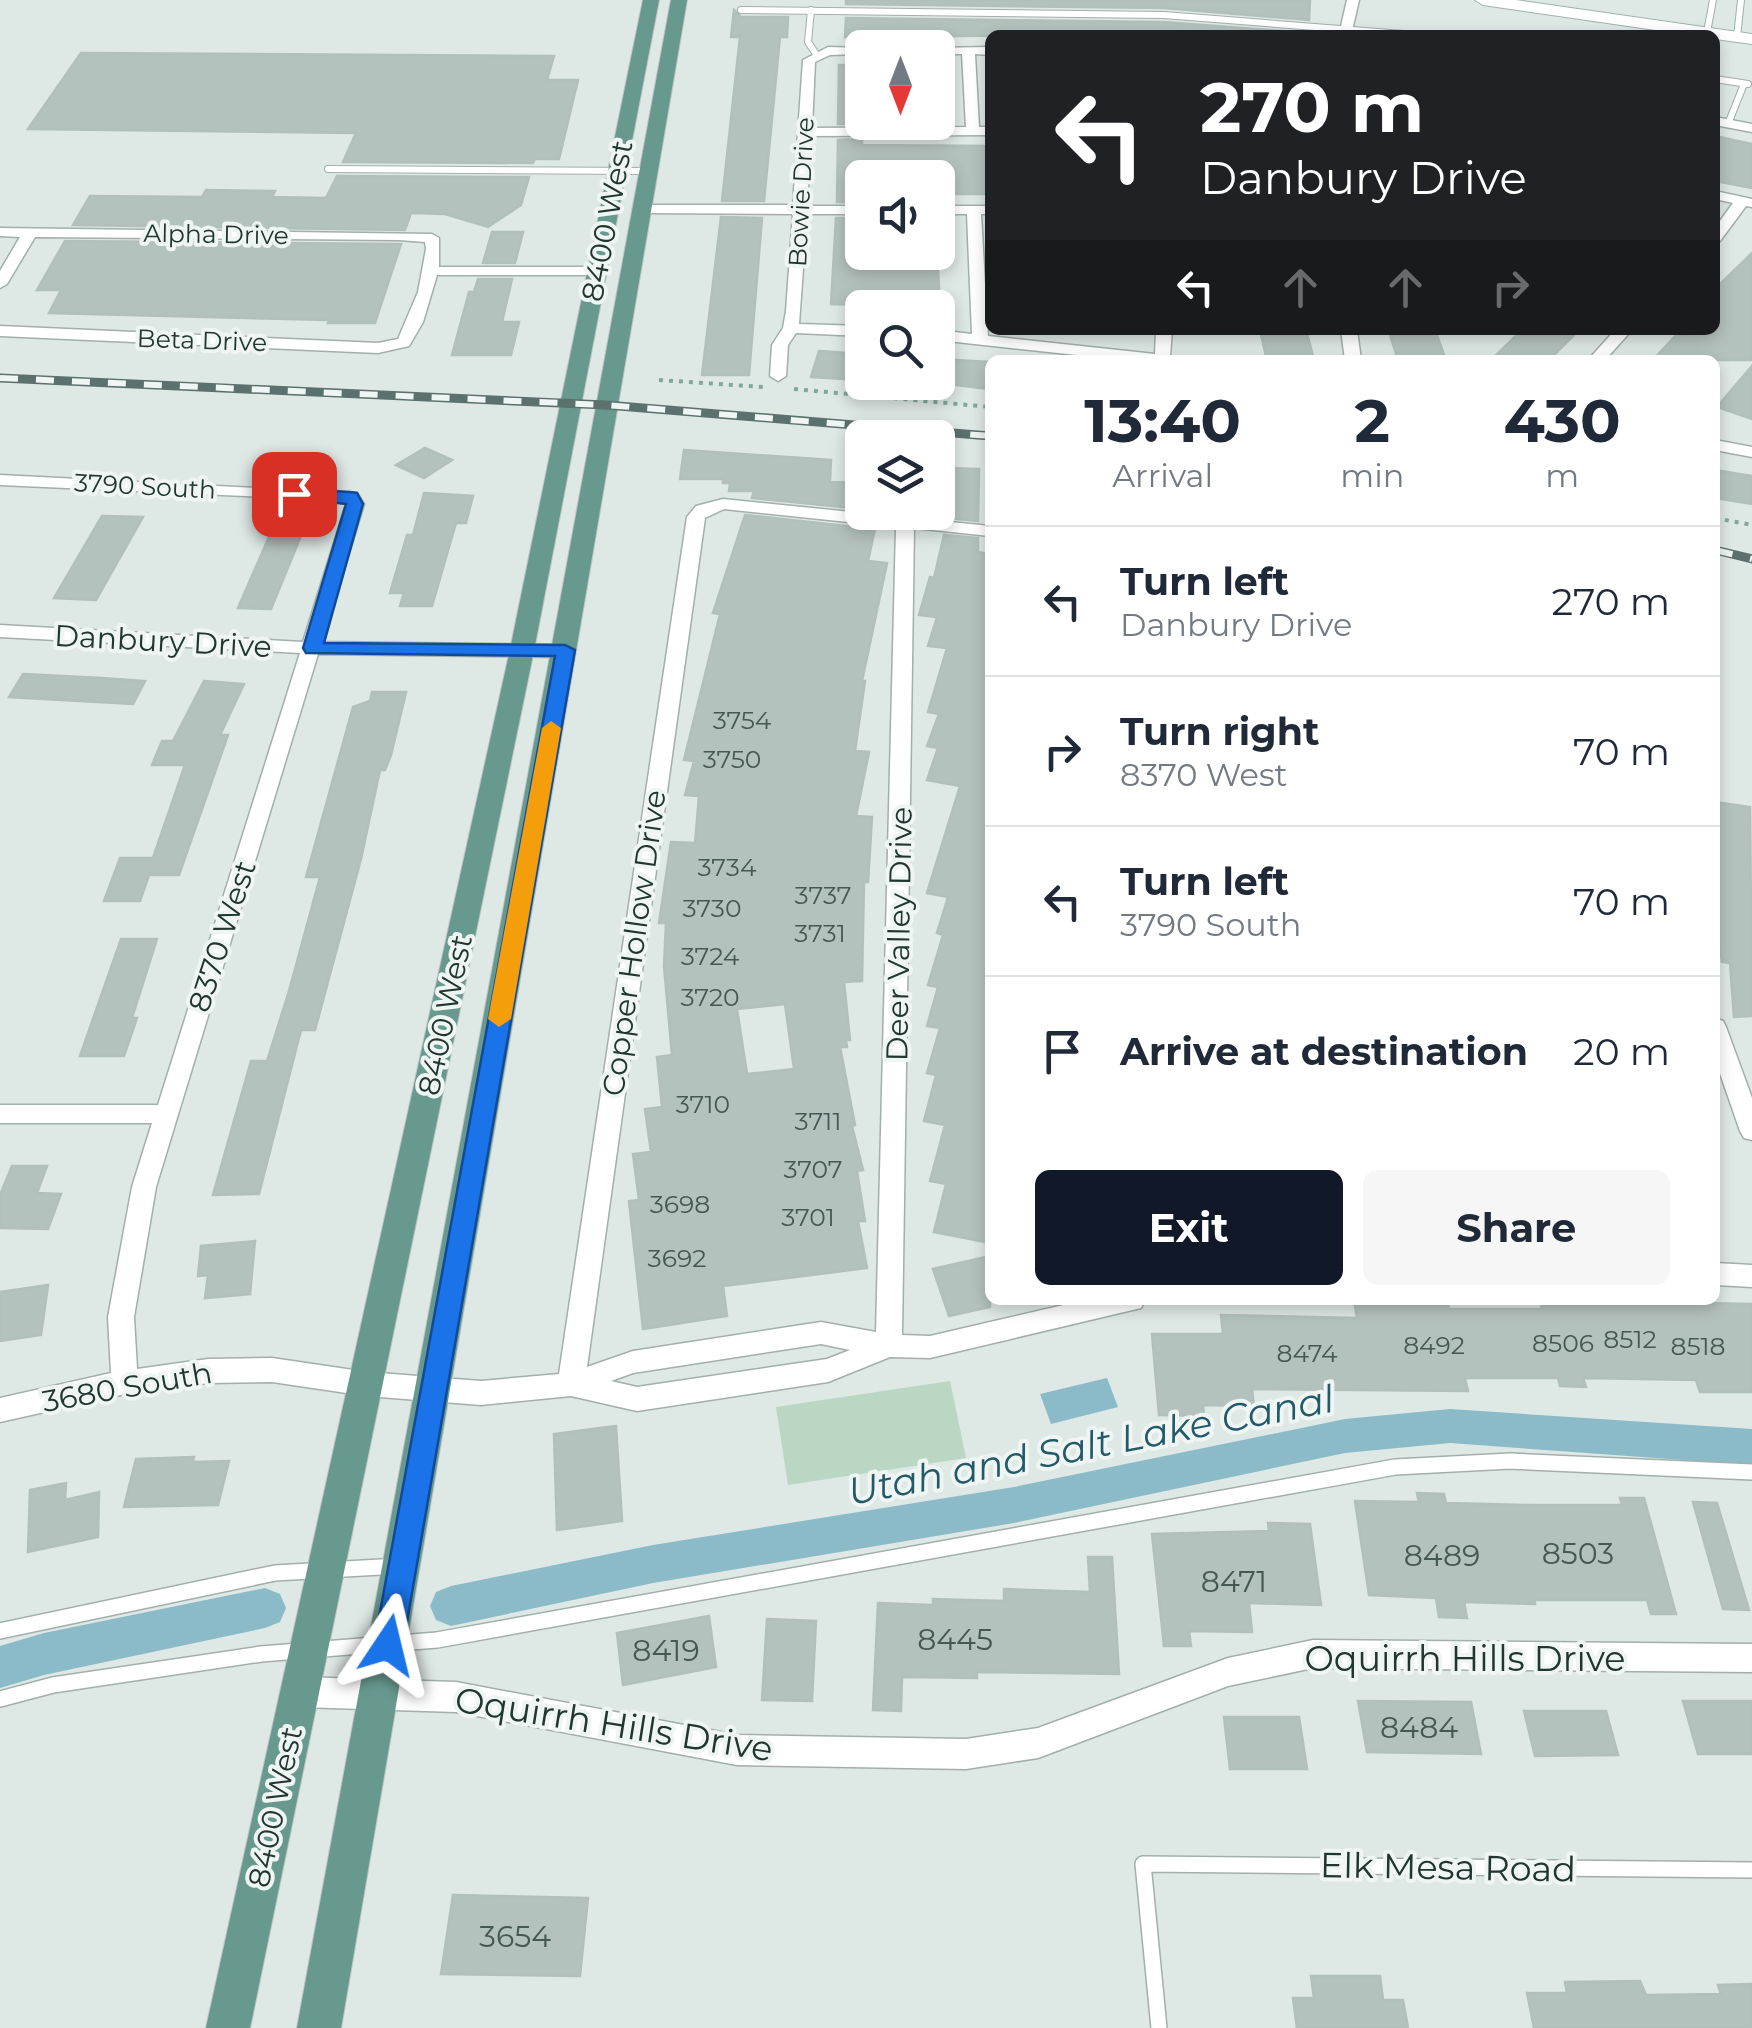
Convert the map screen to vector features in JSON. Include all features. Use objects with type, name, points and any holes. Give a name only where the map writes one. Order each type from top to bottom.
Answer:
[{"type":"main road","name":"8400 West","points":[[319,2028],[640,210],[632,171],[652,0]]},
{"type":"main road","name":"8400 West","points":[[228,2028],[368,1384],[597,271],[632,171],[678,0]]},
{"type":"street","points":[[1346,30],[1353,0]]},
{"type":"street","points":[[1483,0],[1692,30]]},
{"type":"street","points":[[955,50],[985,51]]},
{"type":"street","points":[[968,50],[973,132]]},
{"type":"street","points":[[816,54],[845,51]]},
{"type":"street","name":"Bowie Drive","points":[[776,384],[780,345],[791,328],[809,60],[816,54]]},
{"type":"street","points":[[1722,122],[1752,128]]},
{"type":"street","points":[[805,132],[985,132]]},
{"type":"street","points":[[1720,196],[1747,202],[1720,232]]},
{"type":"street","points":[[640,210],[845,210]]},
{"type":"street","points":[[955,210],[982,210],[980,340]]},
{"type":"street","name":"Alpha Drive","points":[[0,232],[432,238],[436,252],[431,270]]},
{"type":"street","points":[[0,284],[30,232]]},
{"type":"street","points":[[431,270],[597,271]]},
{"type":"street","name":"Beta Drive","points":[[0,331],[378,348],[404,343],[416,320],[431,270]]},
{"type":"street","points":[[791,328],[845,330]]},
{"type":"street","points":[[1601,355],[1619,335]]},
{"type":"street","points":[[955,337],[1118,355]]},
{"type":"street","points":[[1720,445],[1752,452]]},
{"type":"street","name":"3790 South","points":[[0,480],[350,497]]},
{"type":"street","name":"8370 West","points":[[125,1382],[121,1317],[129,1261],[165,1114],[355,512],[350,497]]},
{"type":"street","name":"Copper Hollow Drive","points":[[571,1384],[693,525],[707,508],[723,504],[845,515]]},
{"type":"street","points":[[955,527],[985,530]]},
{"type":"street","name":"Deer Valley Drive","points":[[889,1346],[906,530]]},
{"type":"street","name":"Danbury Drive","points":[[0,631],[312,648],[565,650]]},
{"type":"street","points":[[1720,1041],[1752,1132]]},
{"type":"street","points":[[0,1114],[165,1114]]},
{"type":"street","points":[[1720,1274],[1752,1276]]},
{"type":"street","points":[[571,1384],[634,1362],[821,1333],[889,1346],[930,1347],[1111,1305]]},
{"type":"street","points":[[571,1384],[637,1398],[828,1370],[889,1346]]},
{"type":"street","name":"3680 South","points":[[0,1410],[125,1382],[208,1370],[272,1370],[432,1391],[509,1392],[571,1384]]},
{"type":"street","name":"Oquirrh Hills Drive","points":[[300,1692],[380,1692],[520,1706],[736,1750],[966,1754],[1038,1744],[1228,1672],[1313,1654],[1752,1658]]},
{"type":"lane","points":[[1706,30],[1713,0]]},
{"type":"lane","points":[[1742,0],[1744,38]]},
{"type":"lane","points":[[741,10],[1126,13],[1334,30]]},
{"type":"lane","points":[[811,10],[808,45],[816,54]]},
{"type":"lane","points":[[1720,79],[1748,84],[1722,122]]},
{"type":"lane","points":[[328,169],[632,171]]},
{"type":"lane","points":[[0,1699],[53,1684],[261,1654],[437,1640],[1395,1468],[1510,1461],[1752,1472]]},
{"type":"lane","points":[[0,1632],[274,1573],[402,1566]]},
{"type":"lane","name":"Elk Mesa Road","points":[[1159,2028],[1144,1864],[1752,1870]]},
{"type":"path","points":[[659,380],[776,384],[985,406]]},
{"type":"path","points":[[1720,519],[1752,525]]},
{"type":"green space","points":[[950,1381],[966,1458],[788,1485],[776,1407]]},
{"type":"water","points":[[1107,1378],[1118,1407],[1051,1424],[1040,1394]]},
{"type":"building","points":[[846,0],[1310,0],[1309,20],[1164,8],[846,4]]},
{"type":"building","points":[[734,10],[741,17],[788,17],[787,37],[780,37],[764,201],[722,201],[740,37],[731,37]]},
{"type":"building","points":[[846,18],[1164,22],[1269,30],[985,30],[985,36],[955,36],[955,30],[845,30]]},
{"type":"building","points":[[81,53],[554,56],[547,80],[578,80],[559,159],[535,159],[533,163],[343,162],[356,133],[28,129]]},
{"type":"building","points":[[839,65],[845,65],[845,124],[838,124]]},
{"type":"building","points":[[1720,137],[1752,144],[1752,188],[1720,182]]},
{"type":"building","points":[[838,140],[862,140],[862,145],[985,146],[985,194],[955,194],[955,160],[845,160],[845,202],[837,202]]},
{"type":"building","points":[[337,176],[529,177],[521,205],[488,227],[445,214],[411,213],[405,230],[73,225],[90,196],[202,197],[206,190],[275,191],[272,197],[326,198]]},
{"type":"building","points":[[721,217],[762,218],[749,375],[702,375]]},
{"type":"building","points":[[836,218],[845,218],[845,270],[938,270],[939,290],[845,290],[845,305],[831,304]]},
{"type":"building","points":[[492,232],[523,232],[515,263],[483,263]]},
{"type":"building","points":[[65,241],[401,244],[375,323],[328,323],[329,320],[49,313],[61,290],[37,290]]},
{"type":"building","points":[[1752,253],[1752,360],[1720,360],[1720,355],[1658,355],[1676,335],[1720,335],[1720,284]]},
{"type":"building","points":[[478,279],[512,279],[502,322],[519,322],[511,355],[452,355],[469,292],[474,292]]},
{"type":"building","points":[[1261,335],[1307,335],[1313,355],[1266,355]]},
{"type":"building","points":[[1390,335],[1437,335],[1444,355],[1396,355]]},
{"type":"building","points":[[1517,335],[1574,335],[1554,355],[1496,355]]},
{"type":"building","points":[[819,351],[845,353],[845,379],[811,377]]},
{"type":"building","points":[[955,360],[985,362],[985,388],[955,385]]},
{"type":"building","points":[[1752,366],[1752,419],[1720,408]]},
{"type":"building","points":[[425,448],[452,460],[424,478],[396,465]]},
{"type":"building","points":[[684,450],[831,460],[830,482],[845,482],[845,507],[752,498],[754,491],[729,491],[730,483],[723,483],[723,479],[680,479]]},
{"type":"building","points":[[955,468],[979,469],[978,521],[955,519]]},
{"type":"building","points":[[1720,471],[1752,476],[1752,504],[1720,499]]},
{"type":"building","points":[[424,493],[473,496],[466,523],[456,523],[432,606],[400,606],[404,593],[390,593],[407,535],[413,535]]},
{"type":"building","points":[[745,515],[845,526],[845,530],[875,530],[868,561],[887,563],[862,681],[855,751],[869,752],[856,816],[872,817],[868,882],[864,882],[862,981],[844,982],[850,1040],[846,1040],[847,1047],[840,1047],[863,1170],[857,1171],[865,1221],[858,1221],[867,1268],[723,1286],[727,1316],[643,1329],[629,1201],[639,1200],[633,1154],[651,1152],[645,1109],[662,1107],[657,1057],[672,1055],[664,966],[666,923],[659,923],[671,842],[695,843],[699,796],[685,795],[694,761],[684,760],[720,614],[713,613]],"holes":[[[785,1004],[794,1069],[747,1074],[737,1009]]]},
{"type":"building","points":[[102,516],[143,517],[96,600],[54,598]]},
{"type":"building","points":[[272,530],[303,531],[271,609],[238,608]]},
{"type":"building","points":[[944,535],[978,538],[978,552],[985,553],[985,1242],[934,1232],[946,1184],[930,1181],[945,1125],[924,1121],[936,1075],[927,1073],[940,1028],[927,1026],[938,987],[928,985],[943,935],[937,933],[948,897],[927,893],[960,786],[927,780],[938,748],[927,746],[939,714],[928,712],[947,648],[928,646],[937,617],[919,615],[930,577],[934,578]]},
{"type":"building","points":[[23,674],[145,681],[133,704],[9,697]]},
{"type":"building","points":[[204,681],[244,684],[220,735],[228,735],[179,875],[149,875],[140,901],[104,901],[120,858],[153,858],[185,765],[152,765],[162,741],[173,741]]},
{"type":"building","points":[[372,692],[406,692],[391,755],[385,770],[380,770],[361,859],[315,1030],[301,1030],[259,1194],[213,1195],[251,1061],[267,1061],[289,991],[320,877],[306,877],[353,707],[370,701]]},
{"type":"building","points":[[1720,803],[1750,807],[1752,1016],[1734,1017],[1730,963],[1722,962]]},
{"type":"building","points":[[121,939],[157,939],[124,1056],[80,1056]]},
{"type":"building","points":[[12,1166],[47,1166],[37,1193],[61,1194],[48,1229],[0,1228],[0,1195]]},
{"type":"building","points":[[255,1241],[250,1294],[205,1298],[208,1275],[198,1276],[201,1246]]},
{"type":"building","points":[[985,1257],[985,1305],[990,1307],[949,1316],[933,1269]]},
{"type":"building","points":[[48,1285],[41,1335],[0,1341],[0,1292]]},
{"type":"building","points":[[1752,1304],[1752,1392],[1700,1392],[1696,1380],[1583,1378],[1586,1387],[1560,1386],[1558,1378],[1465,1378],[1468,1391],[1252,1389],[1254,1406],[1203,1405],[1204,1416],[1159,1415],[1152,1334],[1223,1334],[1221,1315],[1357,1318],[1355,1305],[1542,1309],[1541,1305]]},
{"type":"building","points":[[616,1426],[622,1521],[557,1530],[554,1434]]},
{"type":"building","points":[[194,1457],[193,1462],[229,1461],[218,1505],[124,1507],[136,1459]]},
{"type":"building","points":[[66,1483],[65,1500],[99,1492],[98,1537],[28,1552],[30,1490]]},
{"type":"building","points":[[1417,1493],[1444,1494],[1446,1503],[1531,1505],[1622,1505],[1620,1498],[1644,1498],[1676,1614],[1651,1614],[1647,1600],[1534,1600],[1535,1604],[1464,1602],[1467,1618],[1439,1617],[1436,1598],[1369,1595],[1355,1501],[1419,1502]]},
{"type":"building","points":[[1693,1502],[1717,1503],[1749,1610],[1723,1609]]},
{"type":"building","points":[[1268,1523],[1310,1524],[1321,1605],[1249,1603],[1252,1632],[1189,1631],[1191,1646],[1164,1646],[1152,1534],[1269,1531]]},
{"type":"building","points":[[1088,1557],[1112,1557],[1119,1674],[977,1672],[977,1678],[902,1677],[901,1711],[873,1710],[878,1603],[933,1605],[933,1599],[1004,1601],[1004,1589],[1090,1592]]},
{"type":"building","points":[[709,1616],[716,1667],[623,1685],[617,1633]]},
{"type":"building","points":[[767,1619],[816,1621],[812,1701],[762,1700]]},
{"type":"building","points":[[1358,1701],[1471,1702],[1481,1754],[1367,1752]]},
{"type":"building","points":[[1683,1701],[1752,1701],[1752,1754],[1698,1754]]},
{"type":"building","points":[[1524,1711],[1606,1711],[1618,1755],[1535,1756]]},
{"type":"building","points":[[1224,1717],[1299,1717],[1307,1769],[1230,1769]]},
{"type":"building","points":[[453,1895],[588,1898],[580,1976],[441,1974]]},
{"type":"building","points":[[1311,1976],[1380,1976],[1383,2000],[1403,2000],[1408,2028],[1297,2028],[1293,1998],[1314,1998]]},
{"type":"building","points":[[1640,1981],[1646,1995],[1721,1994],[1718,1985],[1752,1984],[1752,2028],[1534,2028],[1527,1993],[1567,1993],[1565,1982]]},
{"type":"waterway","name":"Utah and Salt Lake Canal","points":[[451,1606],[653,1564],[1014,1505],[1345,1436],[1450,1426],[1752,1447]]},
{"type":"waterway","name":"Utah and Salt Lake Canal","points":[[0,1667],[44,1654],[265,1608]]},
{"type":"railway","points":[[0,378],[606,405],[985,436]]},
{"type":"railway","points":[[1720,551],[1752,559]]},
{"type":"slow traffic","points":[[499,1019],[551,728]]},
{"type":"route","points":[[294,494],[350,497],[355,512],[312,648],[565,650],[388,1645]]}]
